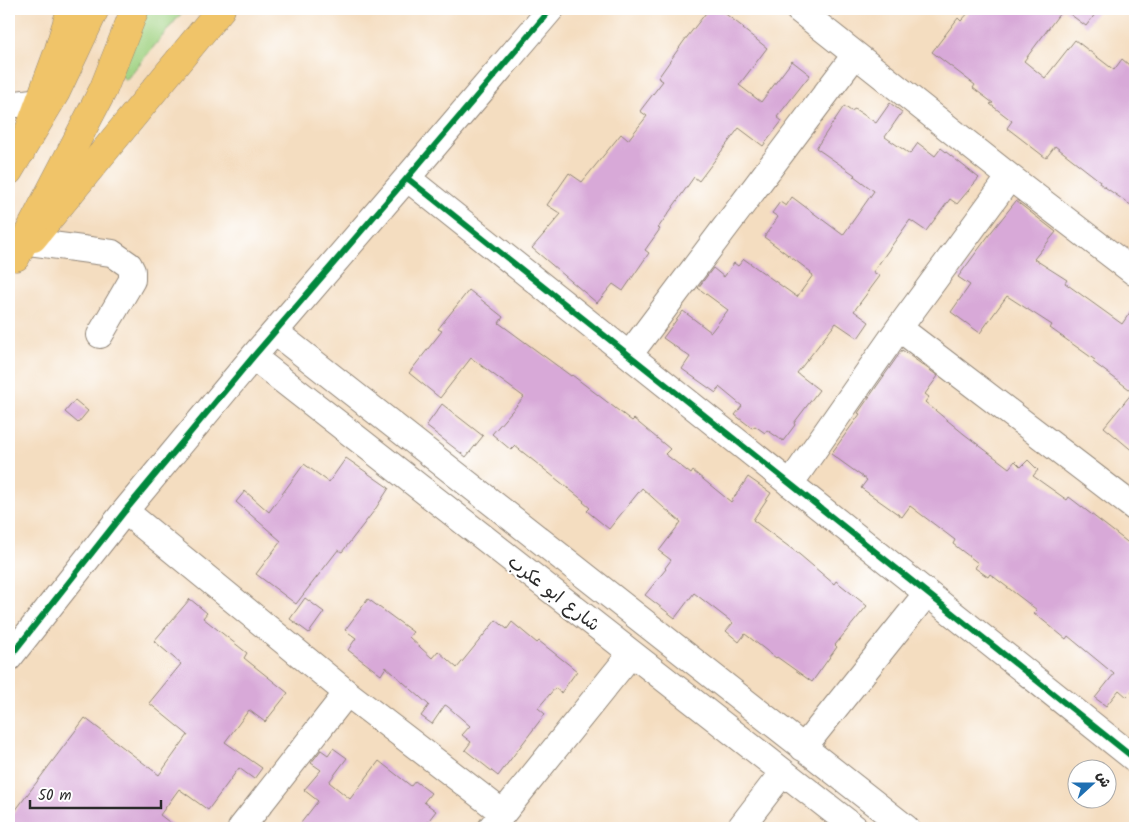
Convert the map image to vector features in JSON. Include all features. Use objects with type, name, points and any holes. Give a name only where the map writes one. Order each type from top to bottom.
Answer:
[{"type":"main road","points":[[15,161],[40,101],[71,9]]},
{"type":"main road","points":[[15,161],[56,92],[95,9]]},
{"type":"main road","points":[[18,255],[103,90],[135,9]]},
{"type":"main road","points":[[18,255],[221,9]]},
{"type":"street","points":[[9,658],[125,512],[253,357],[551,9]]},
{"type":"street","points":[[798,9],[1010,178],[1135,273]]},
{"type":"street","points":[[630,356],[855,55]]},
{"type":"street","points":[[9,105],[40,101]]},
{"type":"street","points":[[407,178],[1135,758]]},
{"type":"street","points":[[790,484],[899,328],[1010,178]]},
{"type":"street","points":[[18,255],[112,253],[129,265],[132,272],[132,280],[100,335]]},
{"type":"street","points":[[899,328],[1135,508]]},
{"type":"street","points":[[275,332],[906,828]]},
{"type":"street","name":"شارع ابو عكرب","points":[[253,357],[855,828]]},
{"type":"street","points":[[125,512],[347,693],[497,821],[631,654]]},
{"type":"street","points":[[802,748],[927,593]]},
{"type":"street","points":[[241,828],[347,693]]},
{"type":"street","points":[[740,828],[784,772]]},
{"type":"green space","points":[[147,9],[185,9],[126,80],[118,73]]},
{"type":"building","points":[[709,9],[719,9],[767,48],[739,85],[761,102],[792,61],[810,75],[777,117],[782,121],[763,146],[739,128],[699,181],[694,177],[658,228],[660,229],[645,250],[649,253],[623,291],[613,284],[597,303],[532,248],[561,214],[547,205],[569,173],[582,182],[621,134],[628,140],[647,116],[640,111],[663,81],[658,78]]},
{"type":"building","points":[[972,9],[1063,9],[1024,61],[1045,78],[1075,40],[1114,70],[1122,59],[1135,70],[1135,208],[1099,183],[1100,181],[1055,146],[1046,158],[1007,128],[1012,121],[973,88],[975,85],[932,52],[958,18],[961,21]]},
{"type":"building","points":[[1063,9],[1099,9],[1086,26]]},
{"type":"building","points":[[890,103],[902,112],[885,137],[910,154],[918,143],[935,156],[941,148],[979,178],[957,204],[950,199],[926,231],[910,220],[873,272],[880,276],[854,311],[869,322],[858,338],[836,323],[797,373],[819,390],[783,441],[767,430],[765,433],[755,426],[752,428],[735,415],[742,406],[719,387],[716,393],[682,369],[690,357],[663,338],[683,311],[711,332],[728,310],[698,288],[713,268],[724,277],[734,263],[738,266],[744,259],[797,297],[813,275],[764,237],[778,217],[772,213],[780,202],[786,206],[792,197],[843,235],[874,191],[855,175],[816,148],[844,106],[851,111],[855,109],[876,123]]},
{"type":"building","points":[[1016,201],[1056,232],[1034,259],[1067,280],[1065,283],[1122,324],[1135,305],[1135,453],[1104,427],[1133,392],[1093,362],[1095,360],[1050,328],[1052,325],[1007,296],[980,333],[951,312],[970,285],[958,277]]},
{"type":"building","points":[[469,290],[503,317],[499,323],[632,421],[634,419],[670,449],[665,454],[691,474],[693,471],[731,502],[748,477],[771,493],[753,520],[800,555],[834,584],[836,581],[867,606],[835,645],[837,647],[812,682],[745,634],[739,642],[726,631],[733,623],[694,593],[675,618],[645,595],[671,560],[659,551],[681,522],[642,488],[609,529],[587,511],[590,508],[584,501],[515,446],[511,450],[492,434],[524,397],[471,358],[440,398],[409,373],[442,331],[438,329]]},
{"type":"building","points":[[902,350],[938,376],[925,394],[929,397],[925,402],[1009,468],[1015,461],[1021,467],[1028,460],[1038,470],[1033,476],[1067,500],[1069,497],[1135,548],[1135,689],[1127,697],[1119,690],[1106,706],[1095,698],[1114,674],[1068,636],[1066,639],[1034,613],[1037,610],[990,574],[988,577],[975,568],[978,563],[953,544],[955,540],[910,506],[902,517],[861,488],[867,480],[831,454]]},
{"type":"building","points":[[75,400],[88,411],[78,423],[65,412]]},
{"type":"building","points":[[442,404],[483,436],[466,457],[426,426]]},
{"type":"building","points":[[346,458],[389,488],[374,511],[342,552],[338,550],[296,604],[256,574],[281,541],[236,502],[245,491],[269,512],[304,464],[329,482]]},
{"type":"building","points":[[305,598],[324,612],[309,633],[290,619]]},
{"type":"building","points":[[190,599],[207,613],[203,618],[247,653],[244,658],[288,693],[265,722],[249,710],[225,742],[262,768],[254,779],[239,768],[208,810],[179,789],[160,815],[177,828],[9,828],[9,819],[85,718],[159,775],[188,735],[149,703],[181,664],[154,641]]},
{"type":"building","points":[[368,599],[413,632],[409,637],[432,658],[438,651],[457,668],[496,620],[507,629],[512,622],[537,643],[539,641],[577,671],[561,693],[555,688],[538,708],[545,714],[498,776],[465,750],[471,742],[462,735],[470,726],[447,706],[445,705],[432,724],[421,716],[429,705],[386,667],[381,675],[348,650],[356,638],[345,630]]},
{"type":"building","points":[[333,748],[347,758],[329,782],[350,799],[379,761],[411,786],[415,781],[431,793],[424,802],[436,811],[423,828],[297,828],[318,801],[304,790],[321,770],[311,763],[321,750],[328,755]]},
{"type":"cycle path","points":[[9,658],[125,511],[253,357],[551,9]]},
{"type":"cycle path","points":[[407,178],[1135,759]]}]
